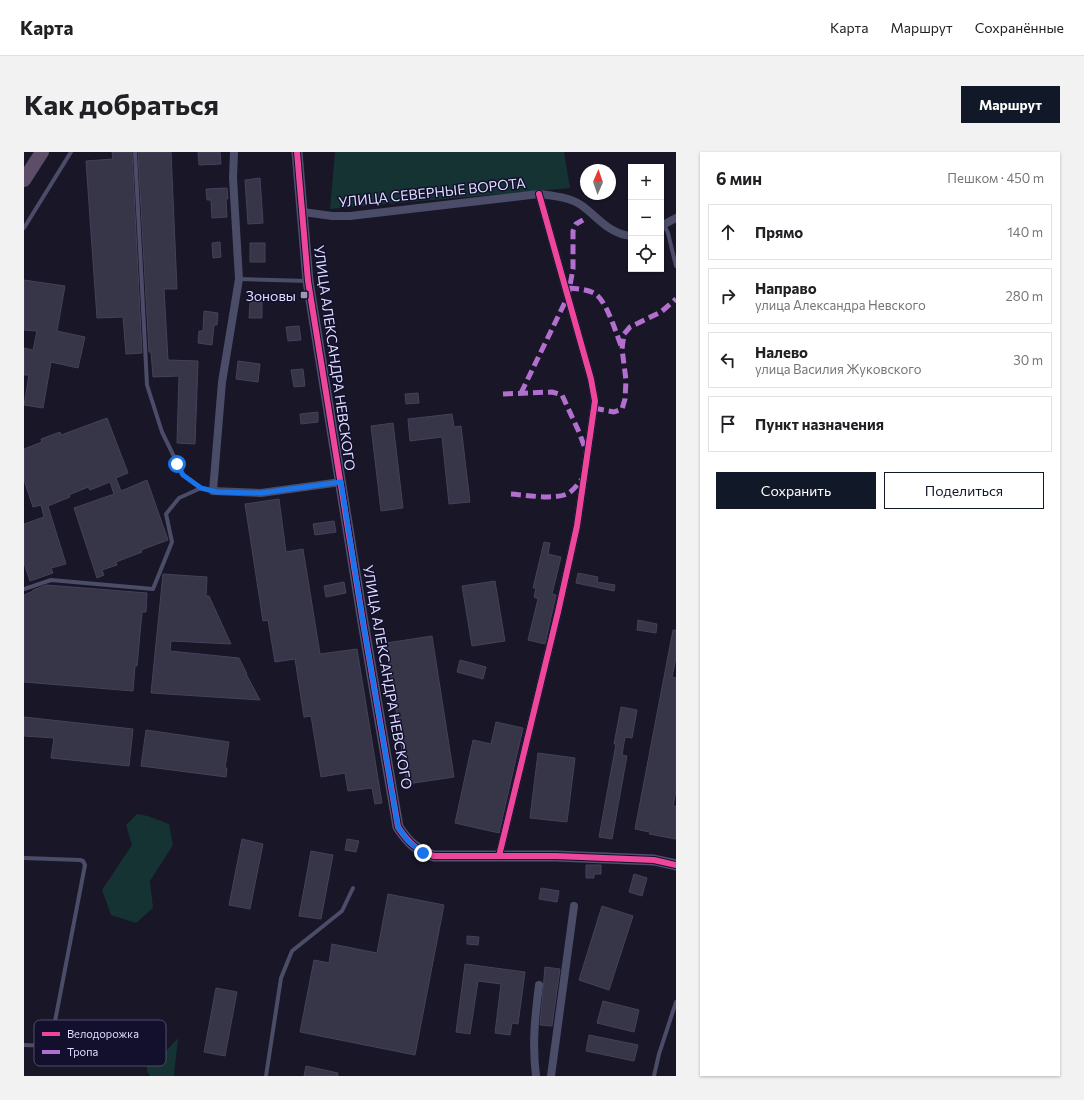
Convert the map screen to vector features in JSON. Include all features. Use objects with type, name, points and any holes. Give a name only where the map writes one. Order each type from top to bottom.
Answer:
[{"type":"highway","points":[[24,166],[33,152]]},
{"type":"highway","points":[[24,180],[42,152]]},
{"type":"street","points":[[234,152],[233,178],[238,279],[222,382],[213,491],[261,493],[341,482]]},
{"type":"street","name":"УЛИЦА АЛЕКСАНДРА НЕВСКОГО","points":[[297,152],[308,281],[398,827],[408,841],[423,853],[434,856],[499,856]]},
{"type":"street","points":[[539,194],[591,379],[595,401],[577,526],[558,612],[499,856],[556,856],[654,860],[676,866]]},
{"type":"street","name":"УЛИЦА СЕВЕРНЫЕ ВОРОТА","points":[[303,212],[332,216],[350,216],[539,194],[569,199],[581,205],[607,227],[619,234],[628,236]]},
{"type":"street","points":[[664,224],[676,218]]},
{"type":"street","points":[[551,1076],[574,906]]},
{"type":"street","points":[[536,1076],[533,1033],[539,985]]},
{"type":"lane","points":[[24,228],[71,152]]},
{"type":"lane","points":[[135,152],[148,385],[162,432],[183,475],[201,488],[213,491]]},
{"type":"lane","points":[[664,228],[668,233],[676,266]]},
{"type":"lane","points":[[238,279],[308,281]]},
{"type":"lane","points":[[24,589],[51,580],[153,589],[172,542],[166,514],[179,498],[201,488]]},
{"type":"lane","points":[[24,858],[80,860],[83,861],[85,865],[55,1020]]},
{"type":"lane","points":[[266,1076],[281,978],[292,952],[342,911],[353,888]]},
{"type":"lane","points":[[654,1076],[659,1054],[676,1002]]},
{"type":"lane","points":[[24,1045],[34,1045]]},
{"type":"green space","points":[[335,152],[564,152],[570,188],[330,209]]},
{"type":"green space","points":[[137,814],[148,816],[169,824],[173,845],[150,881],[153,908],[136,923],[111,915],[102,890],[132,845],[126,825]]},
{"type":"green space","points":[[178,1038],[174,1076],[150,1076],[147,1071],[147,1066],[166,1066],[166,1051]]},
{"type":"building","points":[[112,152],[132,152],[142,353],[126,354],[123,317],[97,318],[86,161],[113,159]]},
{"type":"building","points":[[138,152],[171,152],[177,289],[164,289],[168,360],[198,361],[195,444],[177,443],[179,376],[153,377],[151,352],[149,352]]},
{"type":"building","points":[[198,152],[220,152],[221,164],[199,165]]},
{"type":"building","points":[[260,178],[263,223],[248,224],[245,180]]},
{"type":"building","points":[[227,188],[227,217],[212,218],[211,200],[207,200],[206,189]]},
{"type":"building","points":[[220,242],[221,257],[213,258],[212,243]]},
{"type":"building","points":[[250,243],[265,243],[265,262],[250,262]]},
{"type":"building","points":[[24,280],[65,286],[57,331],[85,337],[78,368],[51,362],[43,408],[24,405],[29,375],[24,375],[24,348],[33,350],[37,331],[24,330]]},
{"type":"building","points":[[250,302],[262,302],[262,318],[249,318]]},
{"type":"building","points":[[204,311],[218,313],[217,325],[214,325],[212,345],[198,343],[199,331],[203,331]]},
{"type":"building","points":[[299,326],[301,340],[288,341],[286,327]]},
{"type":"building","points":[[238,361],[260,364],[258,382],[236,379]]},
{"type":"building","points":[[303,369],[305,386],[294,387],[291,370]]},
{"type":"building","points":[[418,393],[419,403],[406,404],[405,394]]},
{"type":"building","points":[[318,412],[318,422],[301,424],[300,414]]},
{"type":"building","points":[[452,414],[454,427],[461,426],[470,502],[449,504],[442,437],[410,441],[408,419]]},
{"type":"building","points":[[107,418],[128,473],[116,478],[121,491],[147,480],[168,540],[141,550],[142,552],[116,562],[117,565],[102,570],[104,575],[97,578],[74,508],[114,494],[110,482],[90,490],[88,487],[69,495],[70,497],[48,506],[66,564],[51,568],[53,573],[30,581],[24,563],[24,524],[44,517],[41,505],[33,507],[24,480],[24,449],[42,442],[41,439],[60,432],[61,435]]},
{"type":"building","points":[[393,423],[403,508],[381,511],[371,426]]},
{"type":"building","points":[[279,499],[286,552],[303,549],[320,654],[357,649],[382,803],[375,804],[372,788],[348,791],[345,773],[321,777],[311,716],[304,717],[295,659],[275,662],[268,620],[263,621],[245,504]]},
{"type":"building","points":[[334,521],[336,532],[315,535],[313,524]]},
{"type":"building","points":[[544,542],[550,543],[548,554],[561,557],[552,594],[556,595],[545,644],[528,640],[538,599],[534,597],[536,588],[533,588]]},
{"type":"building","points":[[578,573],[598,577],[597,582],[615,585],[614,591],[576,583]]},
{"type":"building","points":[[163,574],[207,577],[206,596],[209,596],[231,644],[171,641],[170,651],[239,658],[260,700],[151,693]]},
{"type":"building","points":[[495,581],[505,641],[472,646],[462,586]]},
{"type":"building","points":[[344,582],[346,593],[326,597],[324,586]]},
{"type":"building","points":[[46,585],[147,593],[146,612],[142,612],[133,691],[24,682],[24,595]]},
{"type":"building","points":[[638,620],[657,624],[656,633],[637,630]]},
{"type":"building","points":[[673,630],[676,630],[676,658],[672,677],[676,678],[676,791],[673,806],[676,806],[676,839],[649,834],[650,832],[635,829]]},
{"type":"building","points":[[432,636],[454,777],[407,784],[386,643]]},
{"type":"building","points":[[460,660],[486,667],[483,679],[457,672]]},
{"type":"building","points":[[621,707],[637,710],[632,738],[625,737],[622,755],[627,756],[612,839],[599,837],[616,744],[614,744]]},
{"type":"building","points":[[24,717],[133,729],[129,766],[51,758],[54,738],[24,736]]},
{"type":"building","points":[[496,722],[523,728],[499,833],[455,823],[473,740],[491,744]]},
{"type":"building","points":[[146,730],[229,742],[225,768],[227,768],[226,777],[141,766]]},
{"type":"building","points":[[538,753],[575,758],[567,822],[530,818]]},
{"type":"building","points":[[242,839],[263,844],[250,909],[229,905]]},
{"type":"building","points":[[347,839],[359,841],[356,852],[345,850]]},
{"type":"building","points":[[311,851],[333,855],[321,919],[299,916]]},
{"type":"building","points":[[586,865],[601,865],[601,874],[594,874],[594,878],[586,878]]},
{"type":"building","points":[[634,874],[647,878],[642,896],[629,892]]},
{"type":"building","points":[[541,888],[559,891],[557,902],[539,899]]},
{"type":"building","points":[[388,894],[444,905],[415,1055],[300,1032],[314,960],[329,963],[332,944],[377,953]]},
{"type":"building","points":[[602,906],[633,916],[609,990],[579,980]]},
{"type":"building","points":[[467,936],[479,937],[478,945],[467,944]]},
{"type":"building","points":[[465,964],[525,972],[518,1024],[512,1023],[510,1035],[495,1033],[501,984],[478,981],[470,1034],[456,1032]]},
{"type":"building","points":[[545,967],[560,969],[552,1026],[540,1025]]},
{"type":"building","points":[[216,988],[237,992],[225,1056],[204,1052]]},
{"type":"building","points":[[603,1001],[639,1010],[634,1032],[597,1023]]},
{"type":"building","points":[[589,1035],[638,1045],[634,1061],[586,1051]]},
{"type":"building","points":[[306,1066],[338,1073],[338,1076],[304,1076]]},
{"type":"marked path","points":[[521,393],[568,296],[573,269],[573,231],[576,224],[583,220]]},
{"type":"marked path","points":[[569,288],[582,289],[594,293],[599,297],[607,310],[622,348]]},
{"type":"marked path","points":[[594,408],[614,412],[622,409],[625,399],[626,380],[622,349],[624,334],[630,327],[661,312],[676,299]]},
{"type":"marked path","points":[[503,394],[552,392],[562,395],[586,451]]},
{"type":"marked path","points":[[511,494],[547,497],[561,496],[571,491],[582,479]]},
{"type":"cycle path","points":[[297,152],[308,281],[398,827],[413,845],[418,849],[434,856],[556,856],[654,860],[676,865]]},
{"type":"cycle path","points":[[499,856],[558,612],[577,526],[595,401],[591,379],[539,194]]},
{"type":"place","name":"Зоновы","points":[[304,295]]},
{"type":"route","points":[[177,464],[183,475],[201,488],[217,492],[261,493],[341,482],[398,827],[408,841],[423,853]]}]
